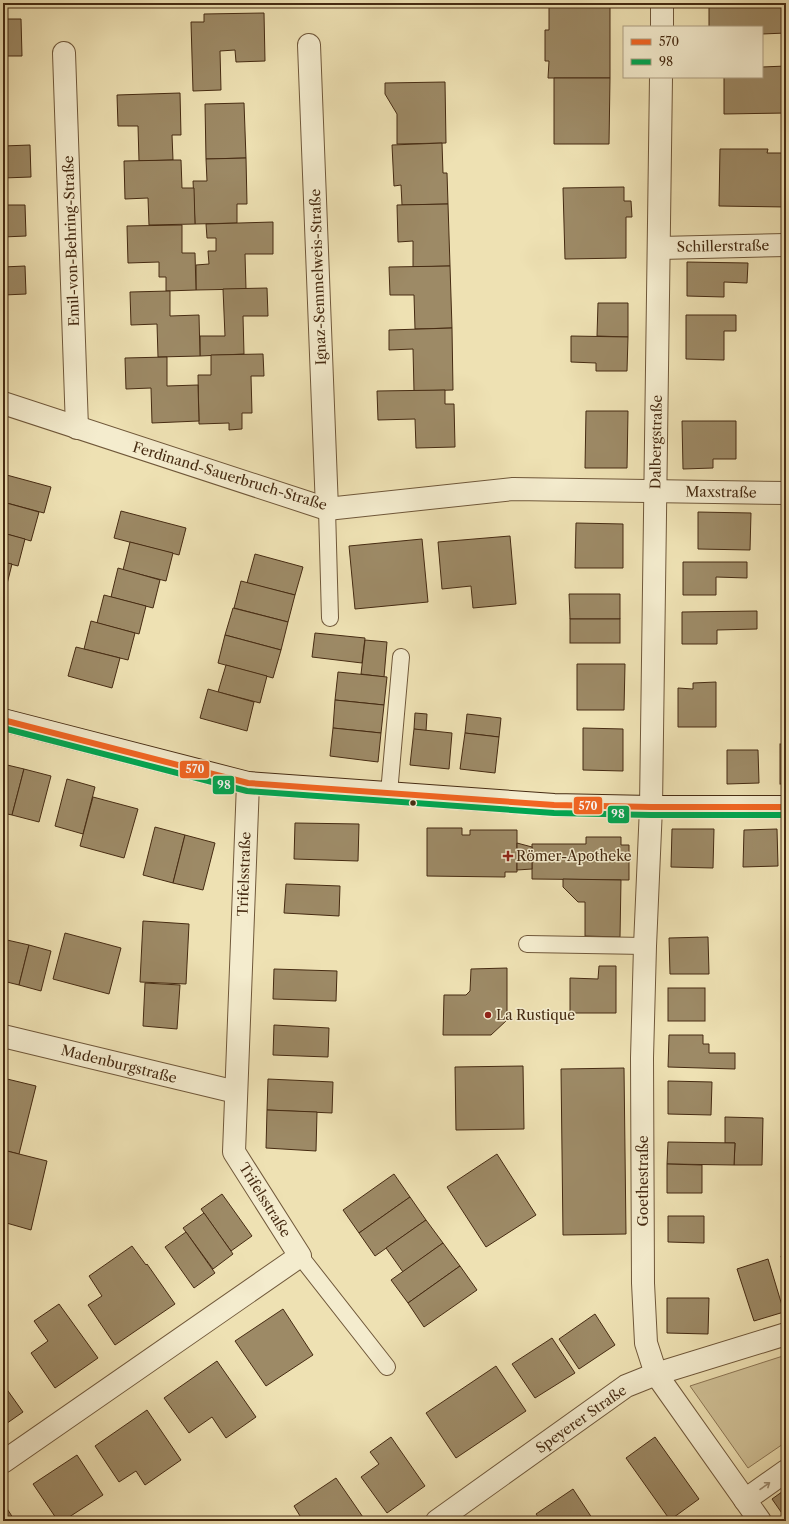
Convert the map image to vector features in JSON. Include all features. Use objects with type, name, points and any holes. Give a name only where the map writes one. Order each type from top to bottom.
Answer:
[{"type":"street","points":[[662,3],[662,26]]},
{"type":"street","name":"Ignaz-Semmelweis-Straße","points":[[309,45],[327,509]]},
{"type":"street","name":"Emil-von-Behring-Straße","points":[[64,54],[77,428]]},
{"type":"street","name":"Dalbergstraße","points":[[651,807],[660,248],[661,78]]},
{"type":"street","name":"Schillerstraße","points":[[660,248],[786,245]]},
{"type":"street","name":"Ferdinand-Sauerbruch-Straße","points":[[3,403],[327,509],[513,489],[655,491]]},
{"type":"street","name":"Maxstraße","points":[[655,491],[786,493]]},
{"type":"street","points":[[3,720],[248,783],[554,805],[786,807]]},
{"type":"street","name":"Trifelsstraße","points":[[248,783],[234,1152],[300,1256]]},
{"type":"street","name":"Goethestraße","points":[[651,807],[642,1058],[643,1283],[646,1343],[656,1374],[760,1521]]},
{"type":"street","name":"Madenburgstraße","points":[[3,1036],[236,1092]]},
{"type":"street","points":[[3,1462],[300,1256]]},
{"type":"street","name":"Speyerer Straße","points":[[437,1521],[626,1386],[656,1374],[786,1334]]},
{"type":"street","points":[[745,1500],[786,1471]]},
{"type":"lane","points":[[327,509],[330,618]]},
{"type":"lane","points":[[389,793],[401,657]]},
{"type":"lane","points":[[527,944],[645,946]]},
{"type":"lane","points":[[300,1256],[387,1367]]},
{"type":"shaded area","points":[[786,1355],[786,1442],[748,1468],[690,1386]]},
{"type":"building","points":[[549,3],[610,3],[610,78],[548,78],[549,61],[545,61],[545,30],[549,30]]},
{"type":"building","points":[[709,3],[786,3],[786,33],[763,34],[763,26],[709,26]]},
{"type":"building","points":[[264,13],[265,61],[236,62],[235,50],[220,51],[221,90],[193,91],[191,22],[204,22],[204,14]]},
{"type":"building","points":[[3,19],[21,19],[22,56],[3,56]]},
{"type":"building","points":[[786,66],[786,113],[724,114],[724,78],[763,78],[763,67]]},
{"type":"building","points":[[554,78],[610,78],[609,144],[554,144]]},
{"type":"building","points":[[445,82],[446,143],[397,144],[397,114],[385,94],[385,83]]},
{"type":"building","points":[[180,93],[181,135],[172,135],[173,160],[139,161],[138,126],[118,126],[117,95]]},
{"type":"building","points":[[244,103],[246,158],[206,159],[205,104]]},
{"type":"building","points":[[442,143],[443,173],[447,173],[448,204],[402,205],[401,185],[394,186],[392,145]]},
{"type":"building","points":[[30,145],[31,177],[3,178],[3,146]]},
{"type":"building","points":[[720,149],[768,149],[767,153],[786,153],[786,207],[719,206]]},
{"type":"building","points":[[246,158],[247,204],[237,204],[237,223],[195,224],[193,181],[207,181],[206,159]]},
{"type":"building","points":[[181,160],[182,188],[194,188],[195,224],[149,225],[148,198],[125,199],[124,161]]},
{"type":"building","points":[[624,187],[624,201],[631,201],[632,217],[626,217],[626,258],[565,259],[563,188]]},
{"type":"building","points":[[448,204],[450,266],[413,267],[413,241],[398,242],[397,205]]},
{"type":"building","points":[[3,205],[25,205],[26,236],[3,237]]},
{"type":"building","points":[[273,222],[273,254],[245,254],[246,289],[196,290],[196,265],[209,264],[208,251],[216,251],[216,238],[207,238],[206,224]]},
{"type":"building","points":[[182,225],[182,253],[195,253],[196,290],[166,291],[166,277],[159,277],[159,262],[128,263],[127,226]]},
{"type":"building","points":[[687,262],[748,263],[747,283],[724,282],[724,297],[687,296]]},
{"type":"building","points":[[25,266],[26,294],[4,295],[6,337],[3,337],[3,267]]},
{"type":"building","points":[[450,266],[452,328],[415,329],[414,295],[390,295],[389,267]]},
{"type":"building","points":[[267,288],[268,316],[243,316],[244,354],[200,356],[200,336],[225,336],[223,289]]},
{"type":"building","points":[[170,291],[170,316],[199,315],[200,356],[158,357],[157,324],[131,325],[130,292]]},
{"type":"building","points":[[598,303],[628,303],[628,337],[597,336]]},
{"type":"building","points":[[686,315],[736,315],[736,331],[724,331],[724,360],[686,359]]},
{"type":"building","points":[[452,328],[453,390],[414,391],[413,349],[389,350],[389,330]]},
{"type":"building","points":[[571,336],[628,337],[627,371],[596,371],[596,363],[571,362]]},
{"type":"building","points":[[263,354],[264,376],[251,376],[252,413],[242,413],[242,429],[229,430],[229,423],[199,424],[198,375],[211,375],[211,355]]},
{"type":"building","points":[[167,357],[167,386],[198,385],[199,421],[152,423],[151,388],[126,389],[125,358]]},
{"type":"building","points":[[445,390],[445,404],[454,404],[455,447],[416,448],[415,419],[378,420],[377,391]]},
{"type":"building","points":[[586,411],[628,411],[627,468],[585,468]]},
{"type":"building","points":[[682,421],[736,421],[736,459],[713,459],[713,468],[683,469]]},
{"type":"building","points":[[3,474],[51,487],[44,513],[3,502]]},
{"type":"building","points":[[3,502],[39,512],[31,541],[3,533]]},
{"type":"building","points":[[121,511],[186,528],[179,555],[114,538]]},
{"type":"building","points":[[698,512],[751,513],[750,550],[698,549]]},
{"type":"building","points":[[576,523],[623,524],[623,568],[575,568]]},
{"type":"building","points":[[3,533],[25,539],[18,566],[3,562]]},
{"type":"building","points":[[510,536],[516,604],[473,608],[471,586],[442,589],[438,542]]},
{"type":"building","points":[[422,539],[428,602],[355,609],[349,546]]},
{"type":"building","points":[[130,542],[173,553],[166,581],[123,570]]},
{"type":"building","points":[[255,554],[303,567],[295,595],[247,583]]},
{"type":"building","points":[[3,562],[12,564],[5,592],[3,591]]},
{"type":"building","points":[[683,562],[747,562],[747,578],[716,577],[716,595],[683,595]]},
{"type":"building","points":[[118,568],[160,580],[153,608],[111,597]]},
{"type":"building","points":[[241,581],[295,595],[288,622],[234,608]]},
{"type":"building","points":[[569,594],[620,594],[620,619],[570,619]]},
{"type":"building","points":[[104,595],[146,606],[139,634],[97,623]]},
{"type":"building","points":[[233,608],[288,622],[281,650],[225,635]]},
{"type":"building","points":[[757,611],[757,629],[717,630],[717,644],[682,644],[682,612]]},
{"type":"building","points":[[570,619],[620,619],[620,643],[570,643]]},
{"type":"building","points":[[91,621],[135,633],[128,660],[84,649]]},
{"type":"building","points":[[315,633],[365,638],[362,663],[312,657]]},
{"type":"building","points":[[225,635],[281,650],[273,678],[218,663]]},
{"type":"building","points":[[365,640],[387,642],[384,677],[361,674]]},
{"type":"building","points":[[76,647],[120,658],[112,688],[68,676]]},
{"type":"building","points":[[577,664],[625,664],[624,710],[577,710]]},
{"type":"building","points":[[226,665],[267,676],[260,703],[218,692]]},
{"type":"building","points":[[338,672],[387,677],[384,705],[335,700]]},
{"type":"building","points":[[716,682],[716,727],[678,727],[678,688],[693,689],[693,683]]},
{"type":"building","points":[[208,689],[254,702],[247,731],[200,718]]},
{"type":"building","points":[[335,700],[384,705],[381,733],[333,728]]},
{"type":"building","points":[[415,713],[427,714],[426,731],[414,729]]},
{"type":"building","points":[[467,714],[501,718],[499,737],[465,733]]},
{"type":"building","points":[[333,728],[381,733],[378,762],[330,756]]},
{"type":"building","points":[[583,728],[623,729],[623,771],[583,770]]},
{"type":"building","points":[[414,729],[452,733],[449,769],[410,765]]},
{"type":"building","points":[[465,733],[499,737],[495,773],[460,769]]},
{"type":"building","points":[[780,744],[786,744],[786,784],[780,784]]},
{"type":"building","points":[[727,750],[758,750],[759,783],[727,784]]},
{"type":"building","points":[[3,764],[24,769],[12,815],[3,813]]},
{"type":"building","points":[[24,769],[51,776],[39,822],[12,815]]},
{"type":"building","points":[[67,779],[95,787],[83,834],[55,826]]},
{"type":"building","points":[[93,797],[138,809],[124,858],[80,846]]},
{"type":"building","points":[[295,823],[359,824],[358,861],[294,859]]},
{"type":"building","points":[[155,827],[185,835],[173,883],[143,875]]},
{"type":"building","points":[[427,828],[462,828],[462,835],[470,835],[470,830],[517,830],[517,872],[505,872],[505,877],[427,876]]},
{"type":"building","points":[[672,829],[714,829],[713,868],[671,867]]},
{"type":"building","points":[[777,829],[778,866],[743,867],[744,830]]},
{"type":"building","points":[[185,835],[215,843],[203,890],[173,883]]},
{"type":"building","points":[[586,837],[621,837],[621,845],[629,845],[629,880],[532,879],[532,844],[586,844]]},
{"type":"building","points":[[517,843],[532,847],[532,869],[517,870]]},
{"type":"building","points":[[563,879],[621,880],[620,937],[585,936],[585,902],[578,902],[563,887]]},
{"type":"building","points":[[286,884],[340,886],[339,916],[284,913]]},
{"type":"building","points":[[143,921],[189,924],[186,984],[140,982]]},
{"type":"building","points":[[65,933],[121,948],[109,994],[53,979]]},
{"type":"building","points":[[708,937],[709,974],[670,974],[669,938]]},
{"type":"building","points":[[7,940],[29,945],[19,985],[3,981],[3,955]]},
{"type":"building","points":[[29,945],[51,951],[41,991],[19,985]]},
{"type":"building","points":[[599,966],[616,966],[616,1013],[570,1013],[570,978],[598,979]]},
{"type":"building","points":[[507,968],[507,1020],[491,1035],[443,1035],[444,995],[466,995],[470,991],[471,969]]},
{"type":"building","points":[[274,969],[337,971],[336,1001],[273,999]]},
{"type":"building","points":[[145,983],[180,985],[177,1029],[143,1026]]},
{"type":"building","points":[[668,988],[705,988],[705,1021],[668,1021]]},
{"type":"building","points":[[274,1025],[329,1028],[328,1057],[273,1055]]},
{"type":"building","points":[[669,1035],[703,1035],[703,1044],[709,1044],[709,1053],[735,1053],[735,1069],[668,1067]]},
{"type":"building","points":[[523,1066],[524,1129],[456,1130],[455,1067]]},
{"type":"building","points":[[624,1068],[626,1234],[563,1235],[561,1069]]},
{"type":"building","points":[[3,1078],[36,1086],[19,1154],[3,1150]]},
{"type":"building","points":[[268,1079],[333,1082],[332,1113],[267,1110]]},
{"type":"building","points":[[668,1081],[712,1082],[711,1115],[668,1114]]},
{"type":"building","points":[[267,1110],[317,1112],[316,1151],[266,1148]]},
{"type":"building","points":[[725,1117],[763,1118],[762,1165],[734,1165],[735,1143],[725,1143]]},
{"type":"building","points":[[668,1142],[735,1143],[734,1165],[667,1164]]},
{"type":"building","points":[[3,1150],[47,1161],[31,1230],[3,1222]]},
{"type":"building","points":[[497,1154],[536,1215],[486,1247],[447,1187]]},
{"type":"building","points":[[667,1164],[702,1165],[702,1193],[667,1193]]},
{"type":"building","points":[[394,1174],[410,1197],[359,1233],[343,1210]]},
{"type":"building","points":[[222,1194],[252,1236],[231,1251],[201,1209]]},
{"type":"building","points":[[410,1197],[426,1220],[375,1256],[359,1233]]},
{"type":"building","points":[[204,1213],[233,1254],[213,1269],[183,1228]]},
{"type":"building","points":[[668,1216],[704,1216],[704,1243],[668,1242]]},
{"type":"building","points":[[426,1220],[443,1243],[403,1272],[386,1248]]},
{"type":"building","points":[[186,1232],[215,1273],[194,1288],[165,1247]]},
{"type":"building","points":[[443,1243],[460,1266],[408,1303],[391,1280]]},
{"type":"building","points":[[132,1246],[146,1265],[147,1264],[175,1304],[115,1345],[88,1305],[102,1296],[89,1276]]},
{"type":"building","points":[[786,1255],[786,1273],[781,1256]]},
{"type":"building","points":[[768,1259],[784,1312],[754,1321],[737,1269]]},
{"type":"building","points":[[460,1266],[477,1290],[424,1327],[408,1303]]},
{"type":"building","points":[[667,1298],[709,1298],[708,1334],[667,1333]]},
{"type":"building","points":[[59,1304],[98,1358],[55,1388],[31,1353],[48,1341],[34,1321]]},
{"type":"building","points":[[283,1309],[313,1355],[266,1386],[235,1341]]},
{"type":"building","points":[[595,1314],[615,1345],[579,1369],[559,1339]]},
{"type":"building","points":[[552,1338],[575,1373],[535,1398],[512,1364]]},
{"type":"building","points":[[217,1361],[256,1417],[226,1438],[212,1417],[189,1433],[164,1398]]},
{"type":"building","points":[[496,1366],[526,1411],[456,1458],[426,1413]]},
{"type":"building","points":[[3,1384],[23,1412],[3,1426]]},
{"type":"building","points":[[147,1410],[181,1460],[145,1485],[136,1471],[119,1482],[95,1446]]},
{"type":"building","points":[[391,1437],[425,1486],[387,1513],[361,1477],[379,1464],[370,1452]]},
{"type":"building","points":[[655,1437],[699,1499],[670,1520],[626,1458]]},
{"type":"building","points":[[77,1455],[103,1495],[63,1521],[58,1521],[33,1484]]},
{"type":"building","points":[[336,1478],[365,1520],[303,1521],[294,1506]]},
{"type":"building","points":[[573,1489],[594,1521],[541,1521],[536,1514]]},
{"type":"building","points":[[786,1489],[786,1519],[772,1499]]},
{"type":"building","points":[[6,1507],[15,1521],[3,1521],[3,1509]]},
{"type":"transit line","name":"570","points":[[3,720],[248,783],[554,805],[786,807]]},
{"type":"transit line","name":"98","points":[[3,728],[247,791],[554,813],[786,815]]},
{"type":"place","name":"Römer-Apotheke","points":[[508,856]]},
{"type":"place","name":"La Rustique","points":[[488,1015]]}]
